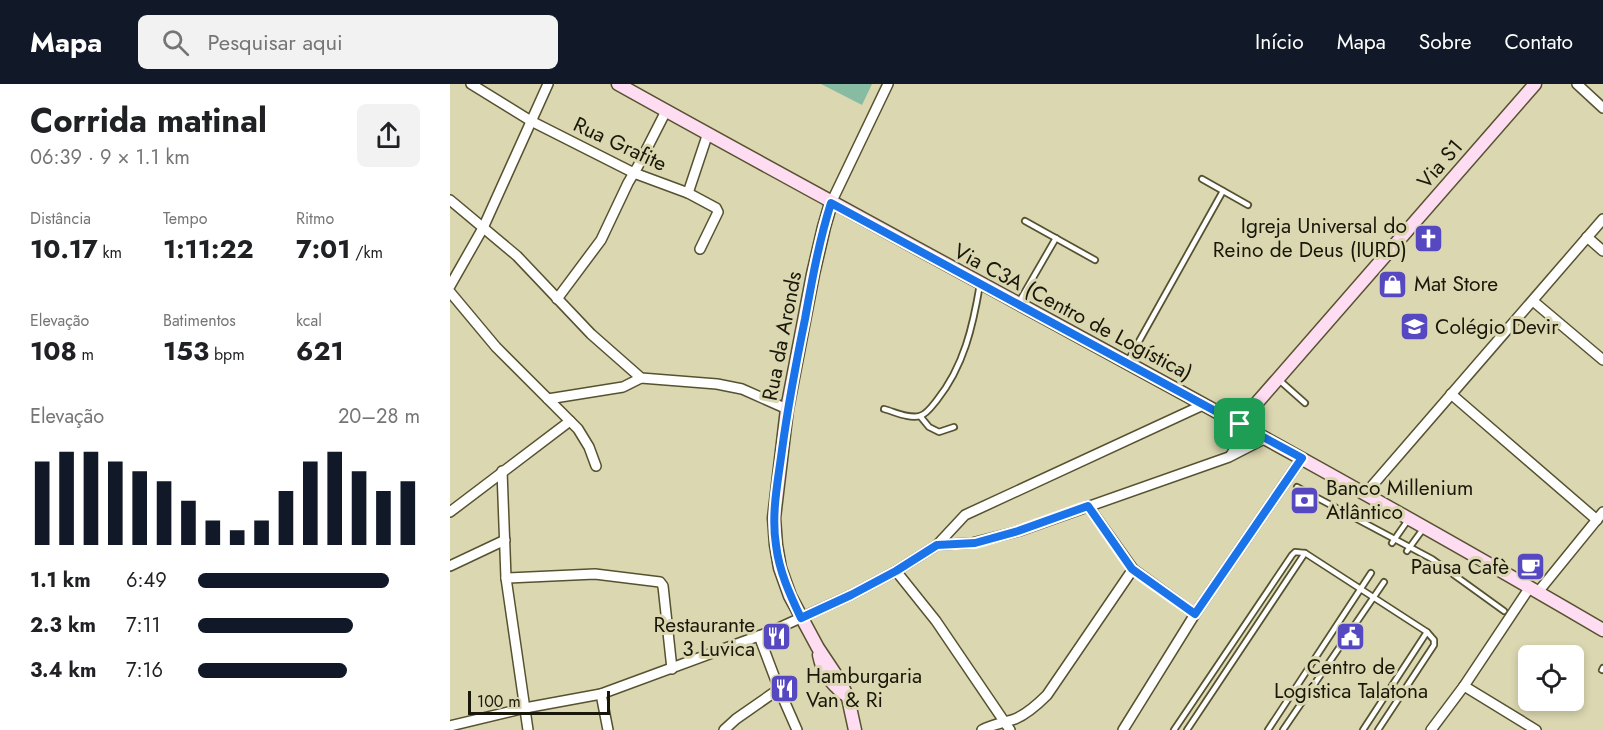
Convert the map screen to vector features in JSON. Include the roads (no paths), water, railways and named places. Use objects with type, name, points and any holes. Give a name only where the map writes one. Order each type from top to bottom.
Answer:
[{"type":"street","name":"Rua Grafite","points":[[471,84],[531,121],[634,173],[688,193],[718,210],[700,249]]},
{"type":"street","points":[[450,286],[483,228],[548,84]]},
{"type":"street","name":"Via C3A (Centro de Logística)","points":[[618,84],[831,203],[1266,438],[1603,630]]},
{"type":"street","points":[[831,203],[888,84]]},
{"type":"street","name":"Via S1","points":[[1244,426],[1255,405],[1535,84]]},
{"type":"street","points":[[1577,84],[1603,108]]},
{"type":"street","points":[[557,299],[601,240],[666,111]]},
{"type":"street","points":[[688,193],[708,133]]},
{"type":"street","points":[[450,200],[517,256],[591,334],[641,378]]},
{"type":"street","name":"Rua da Aronds","points":[[831,203],[813,274],[787,410],[774,518],[780,568],[790,596],[818,648],[823,673],[848,698],[855,730]]},
{"type":"street","points":[[1365,494],[1603,219]]},
{"type":"street","points":[[1587,237],[1603,251]]},
{"type":"street","points":[[450,292],[496,347],[578,429],[589,447],[596,466]]},
{"type":"street","points":[[1533,301],[1603,360]]},
{"type":"street","points":[[548,399],[623,387],[641,378],[717,384],[742,389],[787,410]]},
{"type":"street","points":[[1431,730],[1534,590],[1600,516],[1451,394]]},
{"type":"street","points":[[450,726],[525,708],[601,694],[759,636],[851,595],[896,571],[937,545],[965,515],[1203,405]]},
{"type":"street","points":[[450,512],[570,421]]},
{"type":"street","points":[[1229,457],[1244,426]]},
{"type":"street","points":[[937,545],[972,543],[998,537],[1229,457],[1266,438]]},
{"type":"street","points":[[1123,730],[1195,614],[1302,458]]},
{"type":"street","points":[[502,471],[506,578],[528,730]]},
{"type":"street","points":[[1088,506],[1132,569],[1195,614]]},
{"type":"street","points":[[450,566],[505,540]]},
{"type":"street","points":[[982,730],[1031,710],[1047,695],[1132,569]]},
{"type":"street","points":[[896,571],[936,621],[1010,730]]},
{"type":"street","points":[[506,578],[595,574],[660,582],[663,586],[672,669]]},
{"type":"street","points":[[759,636],[797,730]]},
{"type":"street","points":[[1464,686],[1536,730]]},
{"type":"street","points":[[724,730],[750,708],[779,689]]},
{"type":"street","points":[[601,694],[608,730]]},
{"type":"lane","points":[[1202,179],[1248,205]]},
{"type":"lane","points":[[1126,363],[1223,191]]},
{"type":"lane","points":[[1025,221],[1095,260]]},
{"type":"lane","points":[[1017,304],[1056,238]]},
{"type":"lane","points":[[884,409],[908,416],[920,416],[932,406],[948,386],[959,365],[973,325],[980,284]]},
{"type":"lane","points":[[1278,379],[1305,403]]},
{"type":"lane","points":[[920,416],[929,427],[939,432],[954,427]]},
{"type":"lane","points":[[1297,487],[1408,549],[1432,559],[1504,611]]},
{"type":"lane","points":[[1394,540],[1408,520]]},
{"type":"lane","points":[[1408,549],[1423,528]]},
{"type":"lane","points":[[1174,730],[1296,552],[1305,553],[1427,632],[1434,640],[1434,645],[1378,730]]},
{"type":"lane","points":[[1187,730],[1305,553]]},
{"type":"lane","points":[[1268,730],[1371,573]]},
{"type":"lane","points":[[1282,730],[1384,582]]},
{"type":"lane","points":[[1363,730],[1427,632]]},
{"type":"place","name":"Igreja Universal do Reino de Deus (IURD)","points":[[1428,238]]},
{"type":"place","name":"Mat Store","points":[[1393,284]]},
{"type":"place","name":"Colégio Devir","points":[[1414,327]]},
{"type":"place","name":"Banco Millenium Atlântico","points":[[1305,500]]},
{"type":"place","name":"Pausa Cafè","points":[[1530,567]]},
{"type":"place","name":"Centro de Logística Talatona","points":[[1351,636]]},
{"type":"place","name":"Restaurante 3 Luvica","points":[[776,637]]},
{"type":"place","name":"Hamburgaria Van & Ri","points":[[785,688]]}]
